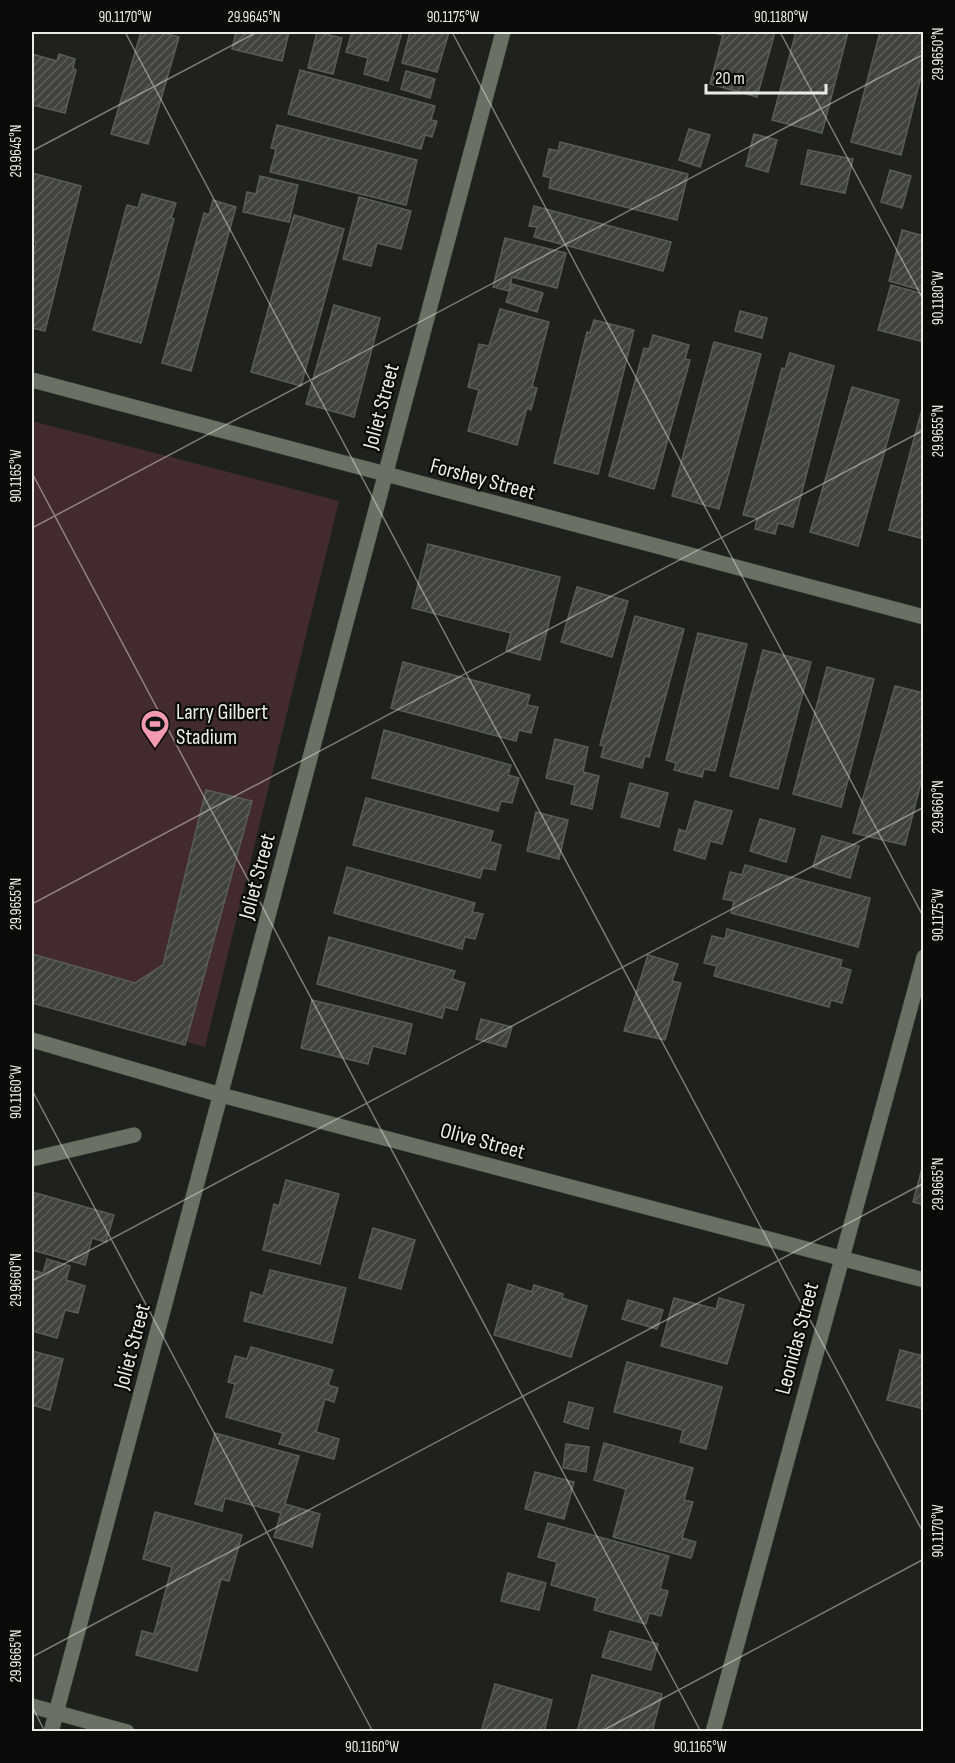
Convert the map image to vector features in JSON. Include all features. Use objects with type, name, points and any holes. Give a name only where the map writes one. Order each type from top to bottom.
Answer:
[{"type":"street","name":"Joliet Street","points":[[51,1731],[503,32]]},
{"type":"street","name":"Forshey Street","points":[[32,380],[924,616]]},
{"type":"street","name":"Leonidas Street","points":[[713,1731],[924,957]]},
{"type":"street","name":"Olive Street","points":[[32,1040],[221,1095],[924,1280]]},
{"type":"street","points":[[32,1159],[134,1135]]},
{"type":"street","points":[[32,1706],[127,1731]]},
{"type":"shaded area","name":"Larry Gilbert Stadium","points":[[32,421],[339,501],[205,1047],[32,999]]},
{"type":"building","points":[[141,32],[160,32],[179,37],[148,144],[111,134]]},
{"type":"building","points":[[236,32],[289,32],[282,61],[232,49]]},
{"type":"building","points":[[317,32],[342,38],[333,74],[308,68]]},
{"type":"building","points":[[352,32],[402,32],[388,81],[364,74],[368,58],[346,52]]},
{"type":"building","points":[[410,32],[449,32],[437,72],[402,63]]},
{"type":"building","points":[[710,32],[775,32],[757,97],[710,84],[723,35]]},
{"type":"building","points":[[796,32],[848,32],[822,133],[772,120]]},
{"type":"building","points":[[880,32],[924,32],[924,65],[901,155],[851,142]]},
{"type":"building","points":[[32,54],[57,61],[59,54],[75,59],[73,68],[76,70],[65,113],[32,105]]},
{"type":"building","points":[[300,70],[435,106],[431,120],[437,121],[432,137],[425,135],[421,149],[288,114]]},
{"type":"building","points":[[406,71],[435,79],[430,98],[401,89]]},
{"type":"building","points":[[277,125],[417,160],[406,205],[270,172],[276,149],[271,148]]},
{"type":"building","points":[[689,129],[710,135],[700,167],[679,160]]},
{"type":"building","points":[[754,134],[777,140],[768,172],[746,166]]},
{"type":"building","points":[[560,142],[688,174],[677,220],[549,188],[551,178],[543,176],[549,149],[558,151]]},
{"type":"building","points":[[808,150],[853,159],[845,193],[801,184]]},
{"type":"building","points":[[890,170],[911,176],[902,208],[881,202]]},
{"type":"building","points":[[32,173],[81,186],[45,331],[32,328],[32,258],[36,242],[32,241]]},
{"type":"building","points":[[260,176],[298,185],[289,222],[243,212],[247,192],[256,194]]},
{"type":"building","points":[[142,194],[176,203],[171,218],[174,219],[141,343],[93,330],[127,205],[138,208]]},
{"type":"building","points":[[359,197],[411,211],[401,249],[377,243],[371,266],[343,259]]},
{"type":"building","points":[[213,200],[236,207],[191,371],[162,363],[204,213],[209,215]]},
{"type":"building","points":[[534,206],[671,242],[663,271],[534,237],[537,227],[529,226]]},
{"type":"building","points":[[294,215],[344,229],[301,386],[251,372]]},
{"type":"building","points":[[902,230],[924,236],[924,291],[889,281]]},
{"type":"building","points":[[505,238],[566,253],[557,288],[512,277],[509,291],[493,287]]},
{"type":"building","points":[[512,284],[543,293],[537,312],[506,302]]},
{"type":"building","points":[[891,285],[924,294],[924,342],[878,330]]},
{"type":"building","points":[[334,305],[380,318],[354,417],[306,404]]},
{"type":"building","points":[[500,309],[549,322],[532,387],[537,388],[531,410],[527,408],[517,445],[468,431],[479,390],[468,387],[479,344],[489,346]]},
{"type":"building","points":[[740,311],[767,318],[762,338],[735,331]]},
{"type":"building","points":[[594,320],[634,330],[598,474],[554,463],[587,332],[590,333]]},
{"type":"building","points":[[653,335],[689,345],[685,359],[690,360],[654,489],[609,476],[644,348],[649,349]]},
{"type":"building","points":[[714,342],[761,354],[719,509],[672,496]]},
{"type":"building","points":[[790,353],[834,366],[793,527],[778,523],[775,534],[755,529],[757,518],[743,515],[782,368],[785,369]]},
{"type":"building","points":[[852,387],[899,400],[858,546],[810,532]]},
{"type":"building","points":[[924,402],[924,539],[889,530]]},
{"type":"building","points":[[428,544],[560,577],[540,660],[506,651],[511,633],[412,608]]},
{"type":"building","points":[[577,587],[628,601],[612,657],[561,642]]},
{"type":"building","points":[[635,616],[684,629],[649,757],[645,756],[642,768],[601,757],[604,746],[600,745]]},
{"type":"building","points":[[698,633],[747,644],[715,771],[704,769],[702,777],[674,770],[676,763],[666,760]]},
{"type":"building","points":[[763,650],[811,662],[778,789],[730,776]]},
{"type":"building","points":[[403,662],[530,695],[527,705],[538,707],[531,733],[519,730],[516,741],[391,708]]},
{"type":"building","points":[[827,667],[874,679],[841,807],[793,794]]},
{"type":"building","points":[[895,686],[924,693],[924,771],[905,845],[853,833]]},
{"type":"building","points":[[384,730],[511,765],[508,775],[519,778],[512,803],[501,801],[498,811],[372,778]]},
{"type":"building","points":[[555,739],[588,747],[583,772],[599,776],[592,809],[571,804],[575,785],[546,778]]},
{"type":"building","points":[[630,783],[668,793],[659,827],[621,817]]},
{"type":"building","points":[[206,790],[252,801],[185,1045],[32,1003],[32,954],[135,983],[163,965]]},
{"type":"building","points":[[366,798],[493,831],[490,842],[501,845],[495,870],[483,868],[480,878],[353,845]]},
{"type":"building","points":[[695,801],[732,811],[722,844],[710,841],[705,859],[674,850],[679,829],[686,832]]},
{"type":"building","points":[[536,812],[568,820],[559,859],[527,851]]},
{"type":"building","points":[[760,819],[795,829],[786,862],[750,851]]},
{"type":"building","points":[[822,836],[859,846],[850,878],[813,867]]},
{"type":"building","points":[[745,865],[870,898],[858,947],[731,913],[734,901],[723,899],[730,872],[742,875]]},
{"type":"building","points":[[347,867],[475,903],[472,912],[483,914],[475,939],[465,937],[462,949],[334,913]]},
{"type":"building","points":[[727,929],[842,960],[840,967],[851,970],[842,1003],[831,1000],[829,1007],[714,976],[717,966],[704,963],[712,936],[725,939]]},
{"type":"building","points":[[329,937],[455,971],[452,979],[465,983],[457,1010],[445,1007],[442,1018],[317,984]]},
{"type":"building","points":[[648,955],[678,964],[672,981],[681,983],[665,1040],[624,1031]]},
{"type":"building","points":[[312,1000],[412,1024],[405,1054],[373,1046],[368,1064],[301,1048]]},
{"type":"building","points":[[481,1019],[512,1027],[506,1047],[476,1039]]},
{"type":"building","points":[[924,1161],[924,1205],[913,1202]]},
{"type":"building","points":[[286,1180],[339,1194],[320,1264],[263,1250],[274,1204],[279,1206]]},
{"type":"building","points":[[32,1192],[114,1215],[106,1242],[92,1238],[85,1265],[32,1250]]},
{"type":"building","points":[[373,1228],[415,1240],[401,1289],[359,1278]]},
{"type":"building","points":[[47,1259],[70,1266],[66,1280],[85,1286],[78,1313],[65,1310],[57,1338],[32,1331],[32,1270],[43,1273]]},
{"type":"building","points":[[270,1270],[346,1288],[332,1343],[244,1321],[251,1292],[263,1296]]},
{"type":"building","points":[[508,1284],[532,1292],[534,1285],[563,1294],[562,1298],[587,1306],[571,1357],[494,1335]]},
{"type":"building","points":[[674,1298],[716,1309],[719,1298],[744,1305],[727,1364],[661,1346]]},
{"type":"building","points":[[628,1300],[663,1310],[657,1329],[622,1319]]},
{"type":"building","points":[[251,1347],[333,1370],[328,1385],[338,1388],[334,1402],[325,1399],[316,1432],[339,1439],[334,1459],[279,1444],[283,1433],[226,1417],[235,1384],[228,1382],[235,1356],[247,1359]]},
{"type":"building","points":[[900,1350],[924,1356],[924,1409],[887,1400]]},
{"type":"building","points":[[32,1351],[63,1359],[50,1410],[32,1405]]},
{"type":"building","points":[[627,1362],[722,1387],[706,1449],[680,1442],[683,1430],[614,1412]]},
{"type":"building","points":[[569,1402],[593,1408],[588,1429],[564,1422]]},
{"type":"building","points":[[215,1433],[299,1456],[285,1504],[320,1514],[312,1547],[274,1537],[281,1513],[225,1498],[222,1511],[195,1504]]},
{"type":"building","points":[[604,1443],[693,1468],[684,1500],[693,1502],[682,1538],[696,1542],[691,1558],[613,1537],[626,1489],[594,1480]]},
{"type":"building","points":[[566,1444],[589,1447],[586,1472],[563,1468]]},
{"type":"building","points":[[535,1472],[574,1482],[564,1519],[525,1509]]},
{"type":"building","points":[[155,1512],[242,1535],[229,1581],[221,1579],[197,1671],[136,1655],[142,1631],[154,1634],[172,1567],[143,1559]]},
{"type":"building","points":[[548,1523],[669,1556],[660,1589],[668,1591],[661,1616],[649,1613],[646,1624],[594,1610],[597,1598],[551,1585],[557,1562],[538,1557]]},
{"type":"building","points":[[508,1573],[546,1583],[539,1610],[501,1601]]},
{"type":"building","points":[[610,1631],[658,1644],[651,1670],[602,1657]]},
{"type":"building","points":[[592,1675],[662,1694],[652,1732],[577,1732]]},
{"type":"building","points":[[495,1684],[552,1700],[544,1732],[481,1732]]},
{"type":"place","name":"Larry Gilbert Stadium","points":[[155,750]]}]
